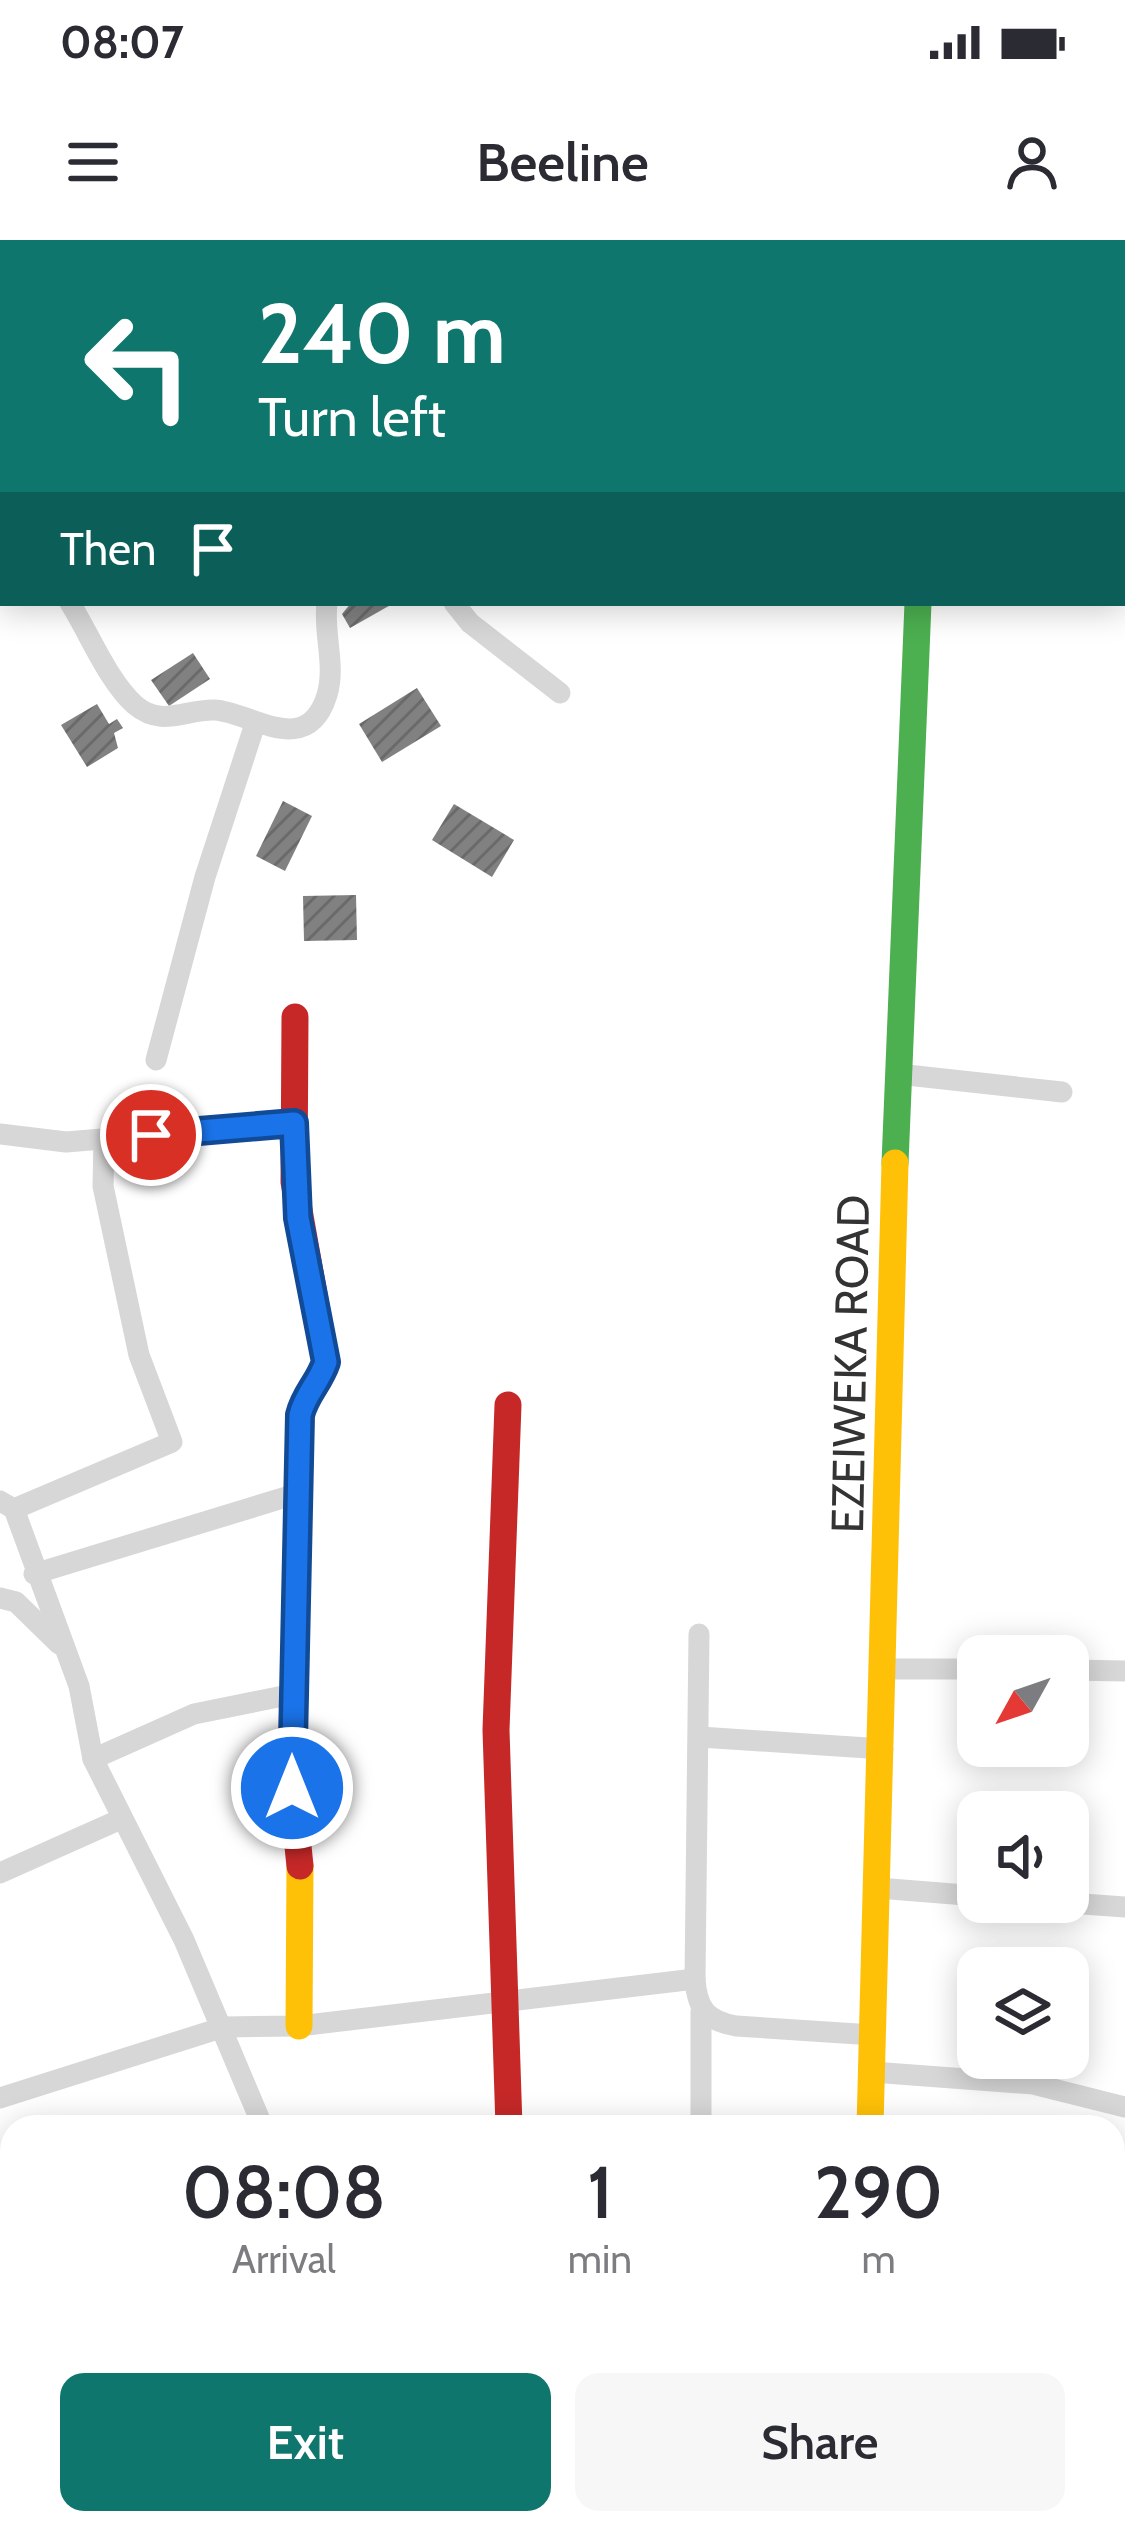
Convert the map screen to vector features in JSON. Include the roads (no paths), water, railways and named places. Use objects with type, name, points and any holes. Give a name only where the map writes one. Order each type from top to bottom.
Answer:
[{"type":"street","points":[[72,606],[134,704],[157,718],[216,710],[255,724],[294,729],[313,716],[326,697],[327,606]]},
{"type":"street","points":[[456,606],[470,623],[560,693]]},
{"type":"street","name":"EZEIWEKA ROAD","points":[[870,2115],[884,1749],[898,1074],[917,606]]},
{"type":"street","points":[[156,1060],[205,877],[255,724]]},
{"type":"street","points":[[296,1017],[298,1218],[326,1362],[320,1380],[304,1396],[296,1494],[292,1788],[303,1896],[299,2026]]},
{"type":"street","points":[[898,1074],[1062,1092]]},
{"type":"street","points":[[0,1134],[66,1142],[294,1123]]},
{"type":"street","points":[[104,1139],[103,1186],[140,1354],[172,1442],[7,1505],[68,1653],[93,1759],[224,2027],[258,2115]]},
{"type":"street","points":[[508,1405],[496,1730],[509,2115]]},
{"type":"street","points":[[34,1574],[296,1494]]},
{"type":"street","points":[[0,1598],[16,1602],[68,1653]]},
{"type":"street","points":[[698,1634],[695,1979],[701,2011],[701,2115]]},
{"type":"street","points":[[886,1669],[957,1670]]},
{"type":"street","points":[[1089,1670],[1125,1671]]},
{"type":"street","points":[[93,1759],[194,1714],[293,1694]]},
{"type":"street","points":[[700,1737],[884,1749]]},
{"type":"street","points":[[0,1874],[121,1819]]},
{"type":"street","points":[[878,1888],[957,1894]]},
{"type":"street","points":[[1089,1904],[1125,1907]]},
{"type":"street","points":[[0,2098],[224,2027],[299,2026],[695,1979]]},
{"type":"street","points":[[701,2011],[716,2023],[736,2026],[873,2035]]},
{"type":"street","points":[[872,2072],[1033,2084],[1125,2107]]}]
